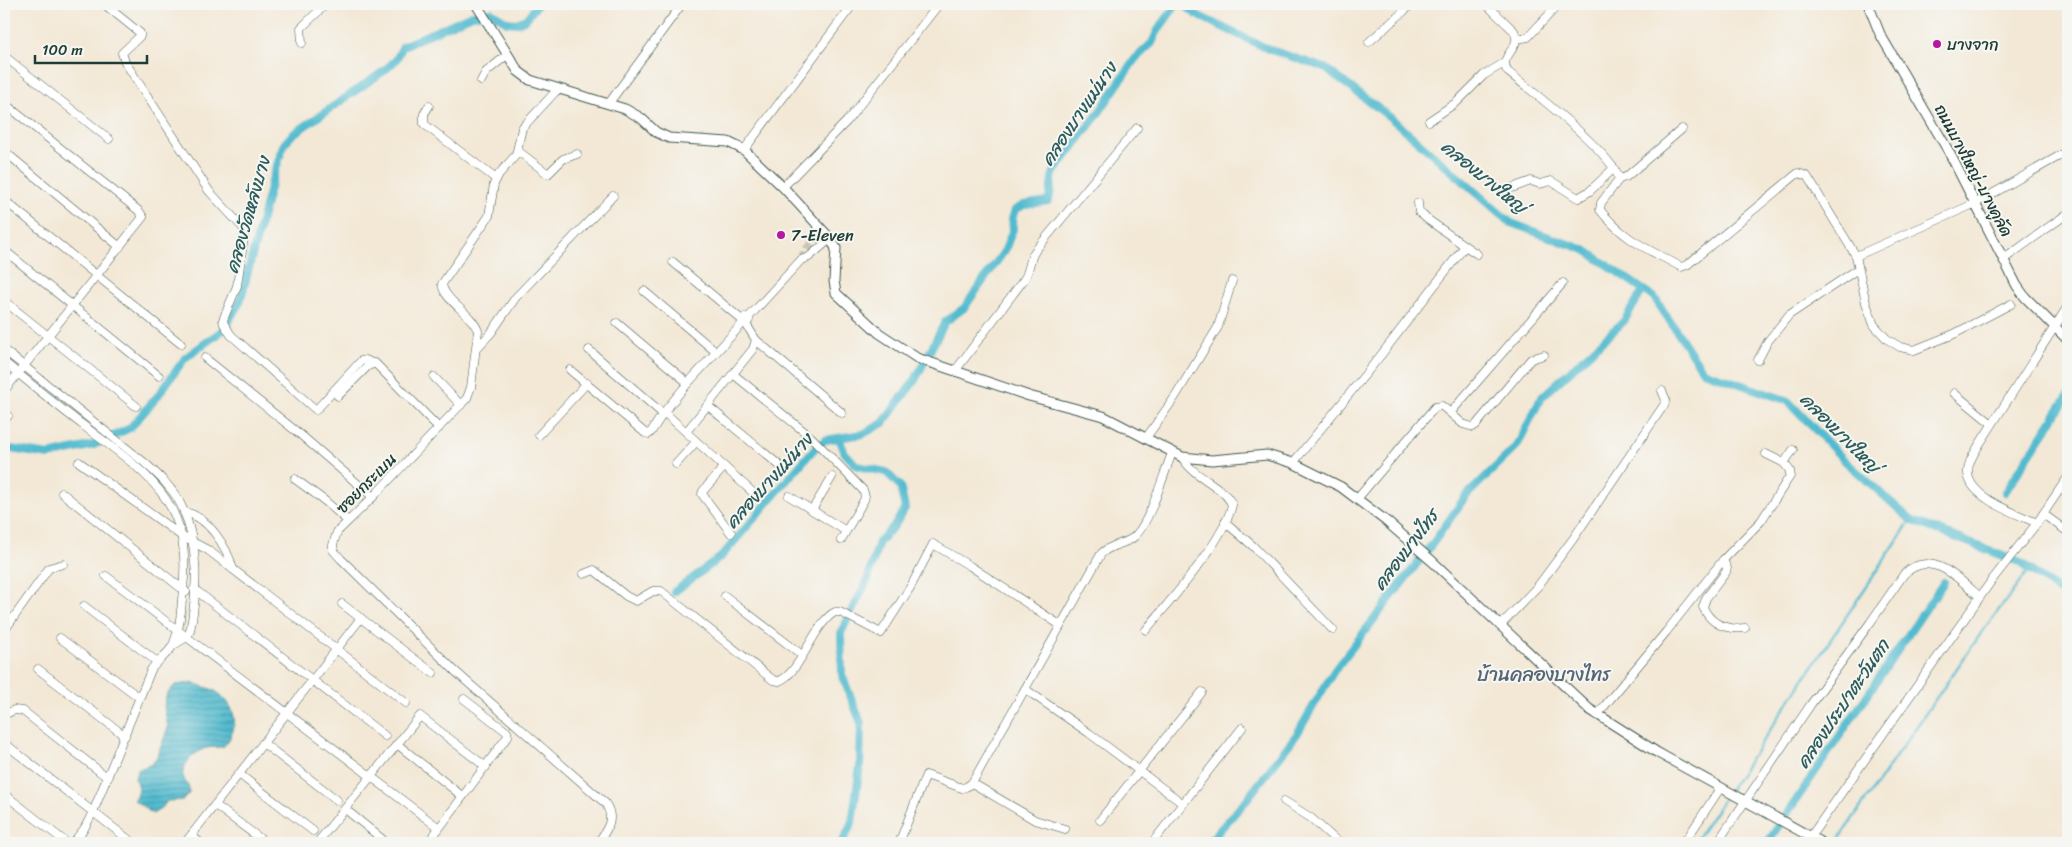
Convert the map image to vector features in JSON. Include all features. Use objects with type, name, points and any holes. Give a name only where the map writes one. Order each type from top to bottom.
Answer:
[{"type":"street","points":[[104,4],[140,32],[140,36],[122,53],[125,62],[209,191],[245,230],[237,286],[224,316],[224,324],[231,335],[316,410],[361,361],[366,360],[377,364],[439,428]]},
{"type":"street","points":[[302,43],[301,28],[326,4]]},
{"type":"street","points":[[476,4],[507,55],[523,76],[532,81],[557,90],[609,103],[632,113],[656,132],[670,138],[728,142],[744,150],[783,187],[830,239],[837,252],[834,281],[836,293],[879,333],[917,358],[1029,396],[1103,416],[1182,457],[1212,460],[1267,455],[1293,463],[1333,483],[1357,498],[1432,561],[1597,715],[1628,736],[1745,800],[1808,840],[1822,843]]},
{"type":"street","points":[[609,103],[682,4]]},
{"type":"street","points":[[744,150],[853,4]]},
{"type":"street","points":[[783,187],[847,121],[939,4]]},
{"type":"street","points":[[1370,42],[1412,4]]},
{"type":"street","points":[[1486,4],[1514,31],[1517,39]]},
{"type":"street","points":[[1517,39],[1528,37],[1560,4]]},
{"type":"street","name":"ถนนบางใหญ่-บางคูลัด","points":[[1868,4],[1880,34],[1949,152],[1976,203],[2016,286],[2018,301],[2054,327],[2068,340]]},
{"type":"street","points":[[1429,121],[1457,102],[1484,75],[1504,62],[1517,39]]},
{"type":"street","points":[[481,81],[486,72],[507,55]]},
{"type":"street","points":[[4,56],[109,140]]},
{"type":"street","points":[[1504,62],[1508,72],[1582,134],[1614,168],[1619,179]]},
{"type":"street","name":"ซอยกระเบน","points":[[557,90],[525,123],[518,151],[496,179],[490,216],[442,284],[446,293],[475,323],[478,331],[478,347],[472,387],[467,398],[337,532],[333,540],[333,550],[456,672],[606,803],[612,816],[598,843]]},
{"type":"street","points":[[4,103],[139,211],[143,217],[4,392]]},
{"type":"street","points":[[429,106],[424,114],[424,124],[496,179]]},
{"type":"street","points":[[954,370],[1025,278],[1031,266],[1031,257],[1034,252],[1137,128]]},
{"type":"street","points":[[1682,129],[1626,177],[1619,179],[1601,202],[1600,210],[1635,243],[1682,267],[1687,265],[1798,173],[1807,176],[1856,256],[1874,325],[1887,339],[1909,350],[1930,345],[2018,301]]},
{"type":"street","points":[[4,151],[120,247]]},
{"type":"street","points":[[518,151],[548,174],[563,159],[577,154]]},
{"type":"street","points":[[1856,256],[1976,203],[2068,151]]},
{"type":"street","points":[[2061,156],[2068,160]]},
{"type":"street","points":[[1508,189],[1531,181],[1540,184],[1551,181],[1572,196],[1578,198],[1590,191],[1614,168]]},
{"type":"street","points":[[478,347],[490,334],[516,298],[613,196]]},
{"type":"street","points":[[4,200],[181,344]]},
{"type":"street","points":[[1418,203],[1419,212],[1427,220],[1477,254]]},
{"type":"street","points":[[2004,259],[2067,214]]},
{"type":"street","points":[[570,370],[649,434],[688,383],[801,260],[809,257],[830,239]]},
{"type":"street","points":[[1293,463],[1381,355],[1465,246]]},
{"type":"street","points":[[4,250],[159,376]]},
{"type":"street","points":[[673,262],[745,321],[756,340],[842,413]]},
{"type":"street","points":[[1758,360],[1768,341],[1789,315],[1858,269]]},
{"type":"street","points":[[1146,438],[1176,397],[1218,327],[1232,281]]},
{"type":"street","points":[[1451,412],[1563,283]]},
{"type":"street","points":[[644,291],[716,352]]},
{"type":"street","points":[[4,301],[136,406]]},
{"type":"street","points":[[2036,523],[2002,508],[1982,495],[1973,486],[1968,475],[1970,461],[2068,306]]},
{"type":"street","points":[[617,323],[688,383]]},
{"type":"street","points":[[686,432],[734,374],[752,349],[756,340]]},
{"type":"street","points":[[4,350],[79,411],[124,452],[139,470],[158,487],[168,502],[183,537],[185,556],[178,631],[168,652],[156,662],[93,812],[84,829],[73,843]]},
{"type":"street","points":[[589,350],[686,432],[759,498]]},
{"type":"street","points":[[1357,498],[1428,413],[1439,405],[1468,426],[1476,425],[1531,359],[1544,355]]},
{"type":"street","points":[[206,358],[373,497]]},
{"type":"street","points":[[4,362],[74,418],[124,452],[146,463],[164,480],[174,494],[184,512],[194,542],[194,593],[191,624],[187,637],[172,646]]},
{"type":"street","points":[[338,396],[372,363]]},
{"type":"street","points":[[734,374],[811,437],[863,490],[865,496],[841,540]]},
{"type":"street","points":[[434,377],[461,405]]},
{"type":"street","points":[[539,435],[587,383]]},
{"type":"street","points":[[1500,626],[1538,586],[1593,510],[1664,405],[1666,400],[1662,391]]},
{"type":"street","points":[[1954,393],[1992,424]]},
{"type":"street","points":[[65,411],[70,404]]},
{"type":"street","points":[[708,406],[779,465]]},
{"type":"street","points":[[676,464],[696,442]]},
{"type":"street","points":[[1784,463],[1793,450]]},
{"type":"street","points":[[899,843],[926,775],[962,788],[972,783],[1101,554],[1113,545],[1132,538],[1140,531],[1172,453]]},
{"type":"street","points":[[1597,715],[1724,560],[1761,521],[1785,485],[1790,476],[1790,471],[1784,463],[1766,454]]},
{"type":"street","points":[[1146,630],[1208,551],[1231,509],[1230,500],[1190,470],[1182,457]]},
{"type":"street","points":[[79,462],[183,537],[208,550],[406,703]]},
{"type":"street","points":[[139,470],[146,463]]},
{"type":"street","points":[[724,467],[702,494],[731,533]]},
{"type":"street","points":[[812,510],[832,477]]},
{"type":"street","points":[[1808,840],[1992,580],[2043,514],[2068,477]]},
{"type":"street","points":[[295,479],[348,521]]},
{"type":"street","points":[[62,493],[183,590],[194,593],[313,680],[385,736]]},
{"type":"street","points":[[789,496],[846,531]]},
{"type":"street","points":[[184,512],[195,514],[223,543],[233,569]]},
{"type":"street","points":[[2043,514],[2068,532]]},
{"type":"street","points":[[1225,522],[1253,546],[1322,616],[1333,630]]},
{"type":"street","points":[[584,574],[589,570],[594,570],[626,596],[636,600],[653,591],[661,591],[773,680],[779,681],[788,675],[826,621],[835,612],[840,612],[881,634],[911,586],[933,544],[1060,625]]},
{"type":"street","points":[[1724,560],[1727,568],[1726,572],[1706,598],[1703,607],[1706,613],[1720,626],[1730,629],[1745,628]]},
{"type":"street","points":[[1717,843],[1811,704],[1904,574],[1911,567],[1926,563],[1940,567],[1980,597]]},
{"type":"street","points":[[4,631],[49,568],[63,564]]},
{"type":"street","points":[[106,576],[439,828]]},
{"type":"street","points":[[725,596],[802,655]]},
{"type":"street","points":[[342,604],[433,673]]},
{"type":"street","points":[[84,606],[156,662]]},
{"type":"street","points":[[185,843],[361,618]]},
{"type":"street","points":[[60,638],[140,698]]},
{"type":"street","points":[[38,669],[125,736]]},
{"type":"street","points":[[1025,690],[1139,770],[1182,803]]},
{"type":"street","points":[[1100,820],[1202,692]]},
{"type":"street","points":[[428,843],[508,736],[507,732],[464,699]]},
{"type":"street","points":[[4,715],[14,710],[23,711],[108,778]]},
{"type":"street","points":[[321,842],[345,809],[420,716],[486,767]]},
{"type":"street","points":[[1152,843],[1242,728]]},
{"type":"street","points":[[4,743],[133,843]]},
{"type":"street","points":[[263,743],[337,800]]},
{"type":"street","points":[[397,744],[462,796]]},
{"type":"street","points":[[239,774],[313,831]]},
{"type":"street","points":[[972,783],[1035,820],[1064,829]]},
{"type":"street","points":[[1684,843],[1726,790]]},
{"type":"street","points":[[4,794],[67,843]]},
{"type":"street","points":[[1284,801],[1311,818],[1339,843]]},
{"type":"street","points":[[215,805],[266,843]]},
{"type":"street","points":[[345,809],[387,843]]},
{"type":"street","points":[[191,836],[201,843]]},
{"type":"water","points":[[192,683],[215,691],[228,703],[234,717],[232,732],[229,740],[223,747],[203,749],[190,758],[183,771],[184,779],[189,788],[189,794],[183,800],[167,801],[162,808],[153,814],[134,800],[139,790],[135,779],[137,770],[152,764],[156,759],[168,728],[164,706],[167,694],[175,685]]},
{"type":"waterway","name":"คลองวัดหลังบาง","points":[[4,448],[49,455],[94,445],[130,428],[157,397],[185,358],[223,330],[240,302],[271,184],[284,144],[292,135],[384,71],[396,60],[403,46],[472,15],[491,12],[507,22],[517,23],[526,19],[538,4]]},
{"type":"waterway","name":"คลองบางแม่นาง","points":[[674,592],[721,557],[814,449],[825,440],[863,434],[883,423],[915,380],[945,322],[964,308],[1005,250],[1013,229],[1012,219],[1015,210],[1024,205],[1048,201],[1054,172],[1098,114],[1135,59],[1152,43],[1158,30],[1177,4]]},
{"type":"waterway","name":"คลองบางใหญ่","points":[[1183,4],[1197,15],[1268,49],[1325,68],[1391,118],[1511,223],[1585,250],[1654,297],[1703,371],[1788,401],[1844,460],[1911,520],[2021,563],[2068,598]]},
{"type":"waterway","name":"คลองบางไทร","points":[[1208,843],[1244,803],[1297,734],[1334,671],[1436,539],[1465,497],[1517,446],[1541,398],[1624,321],[1643,290]]},
{"type":"waterway","name":"คลองประปาตะวันตก","points":[[2005,492],[2068,396]]},
{"type":"waterway","points":[[839,438],[845,453],[857,466],[886,472],[900,486],[905,508],[895,525],[879,542],[867,581],[841,633],[842,675],[861,723],[860,766],[852,823],[842,843]]},
{"type":"waterway","points":[[1694,843],[1911,520]]},
{"type":"waterway","points":[[1836,843],[1982,632],[2030,569]]},
{"type":"waterway","name":"คลองประปาตะวันตก","points":[[1767,843],[1944,582]]},
{"type":"tunnel","points":[[801,260],[804,252],[823,230]]},
{"type":"place","name":"บางจาก","points":[[1937,44]]},
{"type":"place","name":"7-Eleven","points":[[781,235]]},
{"type":"district","name":"บ้านคลองบางไทร","points":[[1544,674]]}]
